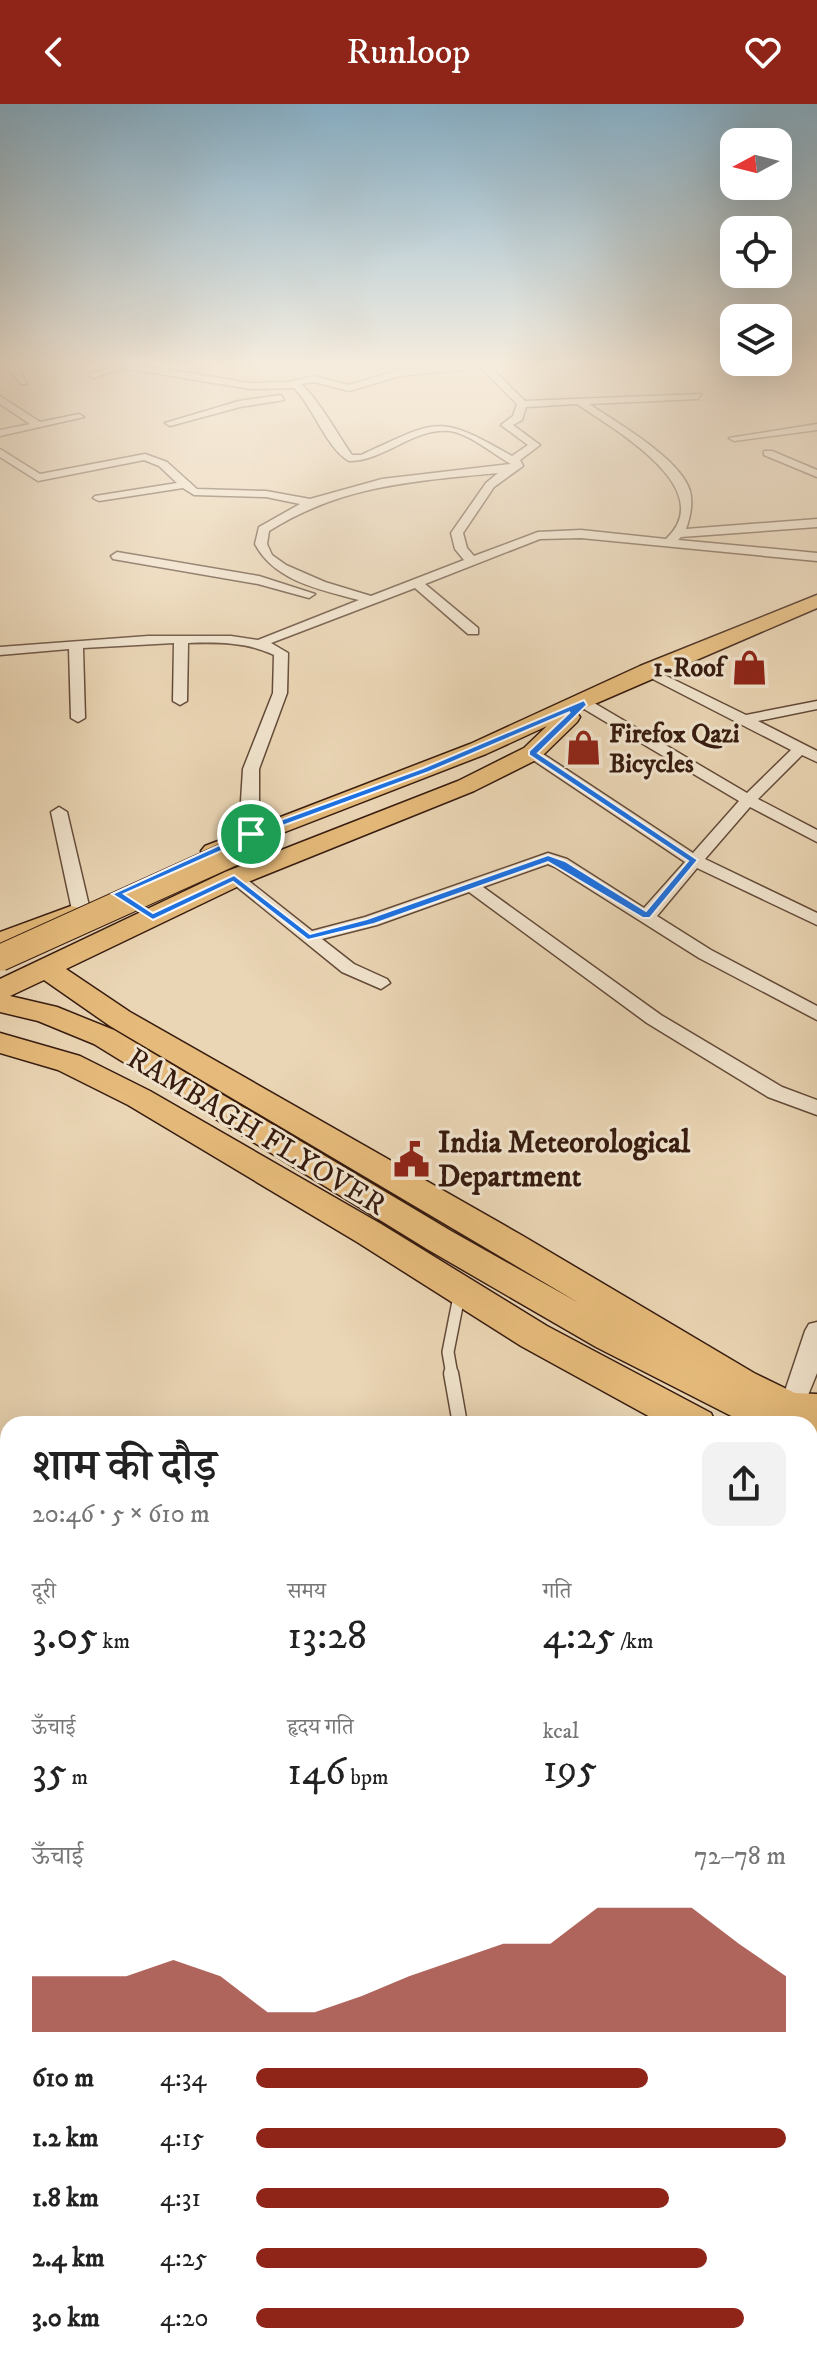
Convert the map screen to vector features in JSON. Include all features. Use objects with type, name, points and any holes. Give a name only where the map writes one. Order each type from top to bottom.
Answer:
[{"type":"main road","points":[[0,941],[478,749],[648,671],[817,601]]},
{"type":"main road","points":[[0,990],[234,878],[466,786],[532,753],[584,703]]},
{"type":"main road","points":[[0,958],[251,840]]},
{"type":"main road","points":[[117,894],[153,917]]},
{"type":"main road","points":[[40,971],[58,996],[488,1243],[504,1279]]},
{"type":"main road","points":[[40,971],[511,1245],[793,1416]]},
{"type":"main road","name":"RAMBAGH FLYOVER","points":[[0,1003],[47,1014],[104,1037],[462,1274],[504,1279],[702,1413]]},
{"type":"main road","points":[[0,1043],[69,1063],[139,1098],[462,1274],[534,1336],[702,1413],[744,1416]]},
{"type":"street","points":[[26,471],[42,479],[74,471]]},
{"type":"street","points":[[168,471],[194,492],[207,495],[266,494],[308,502]]},
{"type":"street","points":[[372,600],[286,572],[263,554],[259,536],[263,529],[308,502],[387,480],[454,471]]},
{"type":"street","points":[[472,561],[461,549],[457,533],[490,485],[504,471]]},
{"type":"street","points":[[669,471],[678,479],[685,497],[675,537]]},
{"type":"street","points":[[99,498],[184,485]]},
{"type":"street","points":[[675,537],[817,523]]},
{"type":"street","points":[[263,642],[538,536],[675,537],[817,557]]},
{"type":"street","points":[[117,556],[259,580],[357,606]]},
{"type":"street","points":[[417,583],[473,631]]},
{"type":"street","points":[[0,651],[231,639],[263,642],[281,653],[284,687],[253,759],[247,794],[251,840]]},
{"type":"street","points":[[180,701],[181,640]]},
{"type":"street","points":[[76,647],[78,718]]},
{"type":"street","points":[[648,671],[817,757]]},
{"type":"street","points":[[584,703],[817,837]]},
{"type":"street","points":[[744,720],[817,705]]},
{"type":"street","points":[[647,916],[748,800],[801,748]]},
{"type":"street","points":[[532,753],[693,860],[817,920]]},
{"type":"street","points":[[59,812],[81,910]]},
{"type":"street","points":[[308,937],[371,921],[548,858],[561,863],[705,954],[817,1014]]},
{"type":"street","points":[[234,878],[348,968],[381,983]]},
{"type":"street","points":[[470,885],[654,1019],[775,1092],[817,1108]]},
{"type":"street","points":[[799,1416],[799,1384],[805,1374],[817,1331]]},
{"type":"lane","points":[[459,1416],[448,1352],[462,1274]]},
{"type":"place","name":"1-Roof","points":[[750,667]]},
{"type":"place","name":"Firefox Qazi Bicycles","points":[[583,748]]},
{"type":"place","name":"India Meteorological Department","points":[[412,1159]]},
{"type":"route","points":[[584,703],[532,753],[693,860],[647,916],[548,858],[371,921],[308,937],[234,878],[153,917],[117,894],[251,834],[426,770],[584,703]]}]
